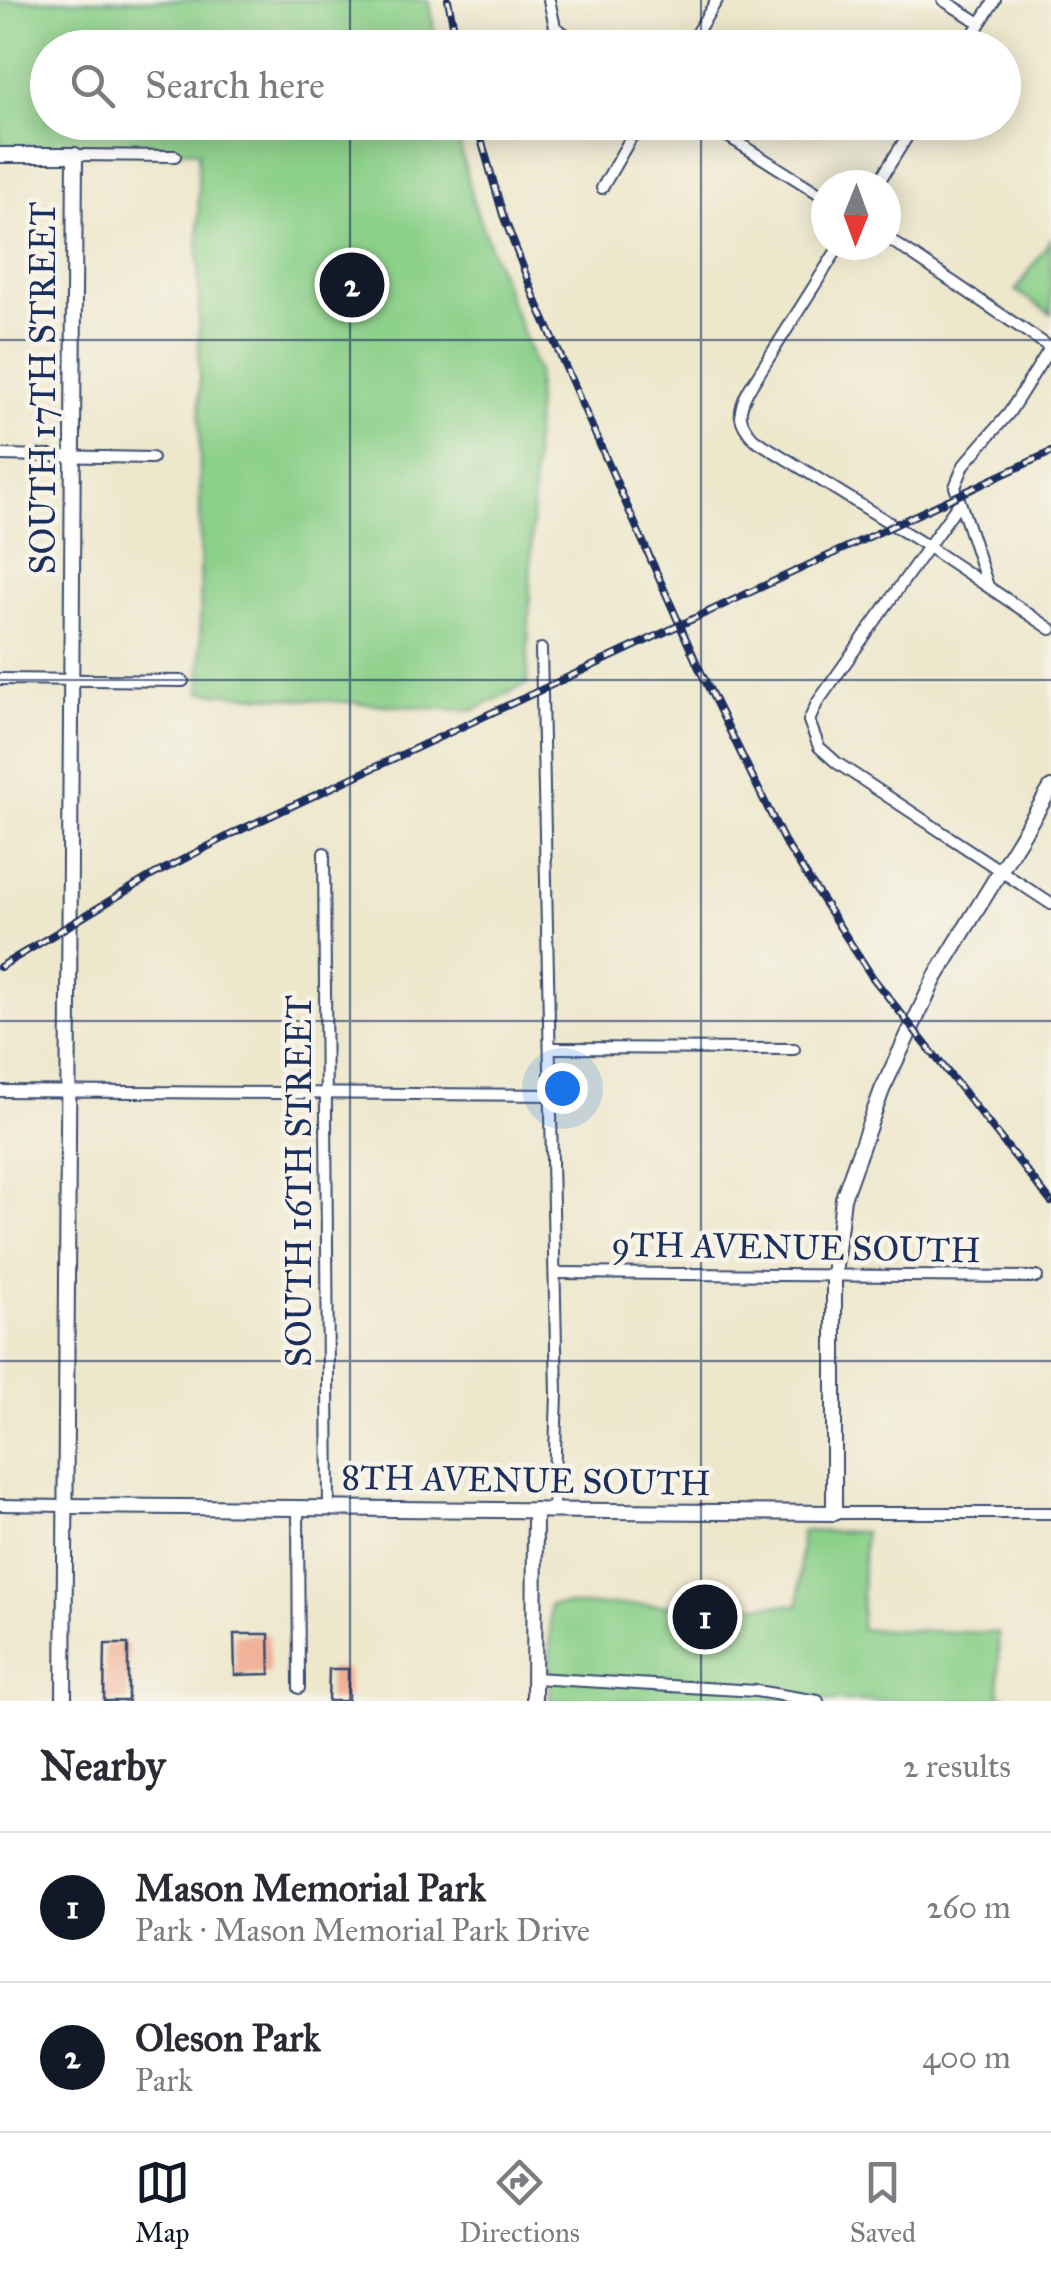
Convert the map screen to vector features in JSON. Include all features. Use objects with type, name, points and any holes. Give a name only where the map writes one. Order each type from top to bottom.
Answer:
[{"type":"street","points":[[548,0],[559,30]]},
{"type":"street","points":[[698,30],[717,0]]},
{"type":"street","points":[[943,0],[980,24]]},
{"type":"street","points":[[976,30],[994,0]]},
{"type":"street","points":[[602,188],[630,140]]},
{"type":"street","points":[[734,140],[811,189]]},
{"type":"street","points":[[886,170],[905,140]]},
{"type":"street","points":[[0,154],[175,156]]},
{"type":"street","name":"SOUTH 17TH STREET","points":[[64,1701],[75,155]]},
{"type":"street","points":[[901,247],[1050,348],[1009,414],[964,465],[955,486],[988,587]]},
{"type":"street","points":[[830,260],[748,390],[738,409],[742,426],[754,439],[927,546],[1051,629]]},
{"type":"street","points":[[0,454],[152,458]]},
{"type":"street","points":[[959,503],[817,703],[809,720],[819,748],[836,764],[1051,904]]},
{"type":"street","points":[[540,649],[552,1048],[557,1394],[553,1510]]},
{"type":"street","points":[[0,679],[183,681]]},
{"type":"street","points":[[834,1513],[834,1275],[843,1198],[888,1075],[934,978],[1051,788]]},
{"type":"street","name":"SOUTH 16TH STREET","points":[[324,854],[329,1508]]},
{"type":"street","points":[[552,1048],[794,1049]]},
{"type":"street","points":[[0,1091],[552,1094]]},
{"type":"street","name":"9TH AVENUE SOUTH","points":[[555,1273],[1037,1277]]},
{"type":"street","name":"8TH AVENUE SOUTH","points":[[0,1506],[1051,1513]]},
{"type":"street","points":[[298,1508],[299,1688]]},
{"type":"street","points":[[534,1701],[535,1510]]},
{"type":"street","points":[[534,1678],[756,1691],[818,1701]]},
{"type":"green space","points":[[0,0],[428,0],[434,30],[30,30],[30,140],[459,140],[472,199],[537,371],[527,684],[472,711],[201,692],[198,151],[0,145]]},
{"type":"green space","points":[[1051,239],[1051,314],[1016,291]]},
{"type":"green space","points":[[801,1531],[864,1532],[861,1629],[998,1633],[999,1695],[1018,1701],[550,1701],[550,1605],[799,1605]]},
{"type":"building","points":[[234,1634],[269,1634],[270,1674],[235,1675]]},
{"type":"building","points":[[105,1644],[128,1644],[128,1701],[104,1701]]},
{"type":"building","points":[[329,1669],[348,1669],[348,1701],[328,1701]]},
{"type":"railway","points":[[448,0],[454,30]]},
{"type":"railway","points":[[481,140],[503,215],[534,296],[698,666],[784,841],[873,978],[1051,1202]]},
{"type":"railway","points":[[0,967],[151,876],[236,832],[1051,452]]},
{"type":"place","name":"Oleson Park","points":[[352,285]]},
{"type":"place","name":"Mason Memorial Park","points":[[705,1617]]}]
